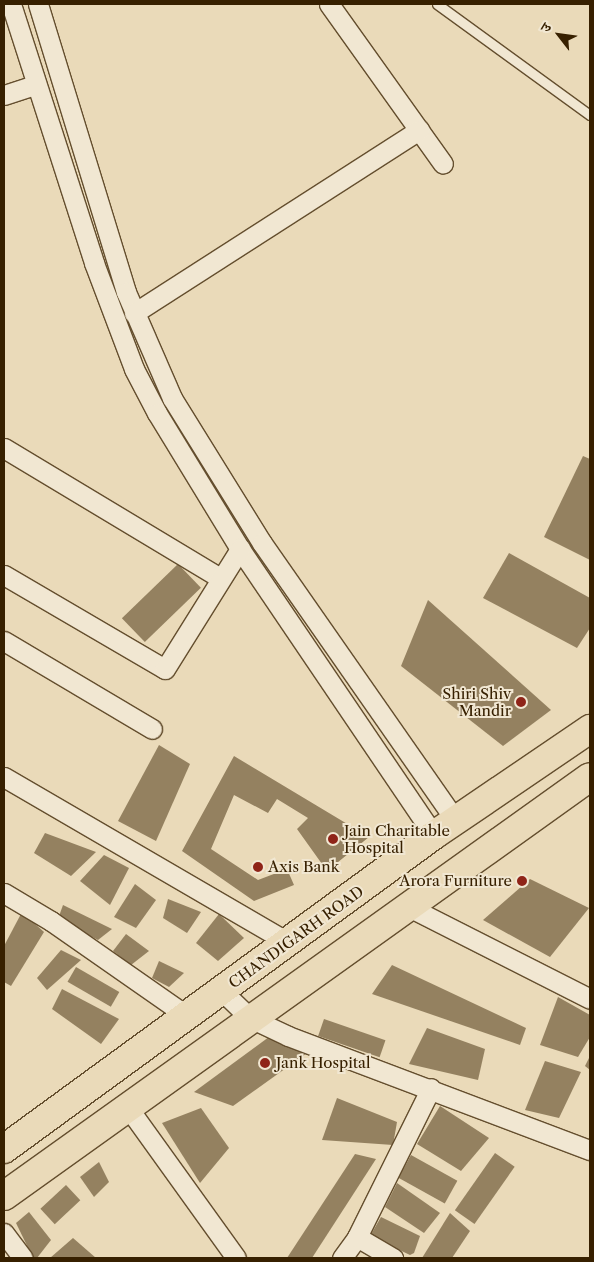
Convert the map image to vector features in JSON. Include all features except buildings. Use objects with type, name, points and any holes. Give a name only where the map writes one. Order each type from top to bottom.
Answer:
[{"type":"main road","name":"CHANDIGARH ROAD","points":[[4,1149],[289,943],[444,828],[590,729]]},
{"type":"main road","points":[[4,1196],[129,1109],[250,1018],[590,777]]},
{"type":"street","points":[[11,4],[35,85],[114,321],[134,369],[157,413],[240,549],[444,828]]},
{"type":"street","points":[[38,4],[134,313],[172,398],[205,454],[444,828]]},
{"type":"street","points":[[329,4],[443,164]]},
{"type":"street","points":[[4,96],[35,85]]},
{"type":"street","points":[[134,313],[419,130]]},
{"type":"street","points":[[4,448],[220,578]]},
{"type":"street","points":[[4,575],[165,669],[220,578],[240,549]]},
{"type":"street","points":[[4,641],[152,728]]},
{"type":"street","points":[[4,777],[289,943]]},
{"type":"street","points":[[4,893],[51,921],[187,1016]]},
{"type":"street","points":[[407,906],[590,999]]},
{"type":"street","points":[[222,991],[250,1018],[288,1036],[431,1088],[590,1150]]},
{"type":"street","points":[[342,1258],[357,1237],[431,1088]]},
{"type":"street","points":[[129,1109],[236,1258]]},
{"type":"street","points":[[4,1232],[23,1258]]},
{"type":"street","points":[[357,1237],[393,1258]]},
{"type":"lane","points":[[437,4],[590,115]]},
{"type":"place","name":"Shiri Shiv Mandir","points":[[521,702]]},
{"type":"place","name":"Jain Charitable Hospital","points":[[333,839]]},
{"type":"place","name":"Axis Bank","points":[[258,867]]},
{"type":"place","name":"Arora Furniture","points":[[522,881]]},
{"type":"place","name":"Jank Hospital","points":[[265,1063]]}]
